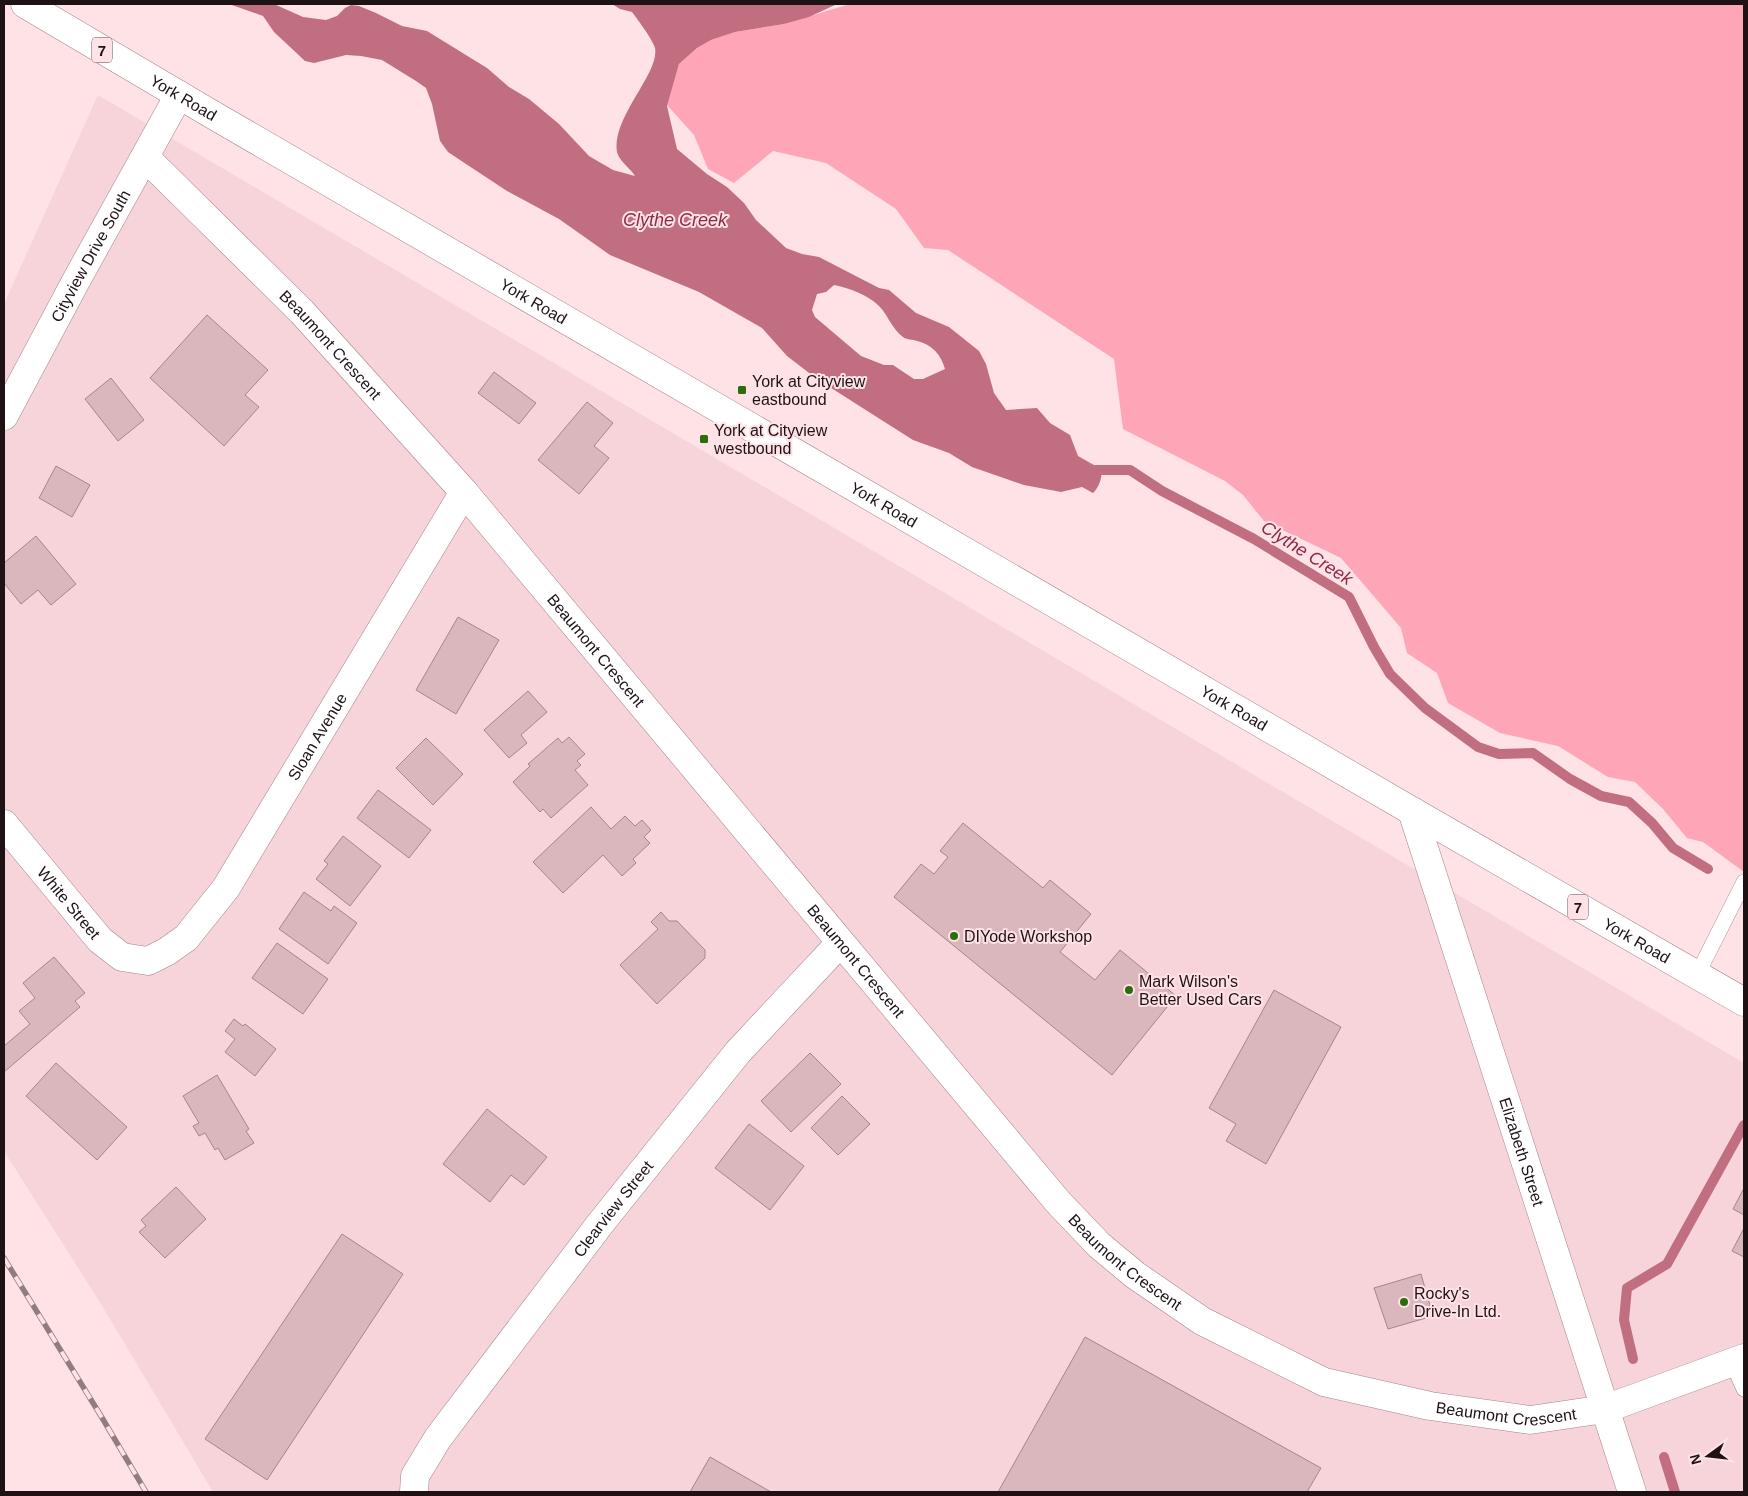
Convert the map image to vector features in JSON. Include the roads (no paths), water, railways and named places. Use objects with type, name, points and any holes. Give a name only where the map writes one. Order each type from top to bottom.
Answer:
[{"type":"street","name":"York Road","points":[[25,4],[1412,811],[1744,1002]]},
{"type":"street","name":"Cityview Drive South","points":[[4,416],[179,95]]},
{"type":"street","name":"Beaumont Crescent","points":[[145,157],[302,312],[464,492],[1058,1202],[1099,1245],[1135,1275],[1202,1321],[1324,1382],[1430,1406],[1530,1420],[1604,1409],[1738,1360]]},
{"type":"street","name":"Sloan Avenue","points":[[148,961],[166,952],[186,938],[226,888],[464,492]]},
{"type":"street","name":"Elizabeth Street","points":[[1412,811],[1632,1492]]},
{"type":"street","name":"White Street","points":[[4,824],[100,940],[122,957],[148,961]]},
{"type":"street","name":"Clearview Street","points":[[414,1492],[415,1476],[438,1438],[600,1224],[738,1052],[840,943]]},
{"type":"lane","points":[[1696,975],[1744,882]]},
{"type":"lane","points":[[1738,1360],[1744,1389]]},
{"type":"water","name":"Clythe Creek","points":[[229,4],[274,4],[303,17],[326,20],[337,16],[351,5],[359,6],[402,26],[427,31],[487,68],[509,87],[529,99],[559,124],[589,156],[613,170],[635,176],[618,155],[617,139],[621,125],[650,70],[655,58],[655,48],[632,12],[620,9],[612,4],[837,4],[809,17],[784,24],[735,32],[711,40],[697,48],[679,64],[667,106],[677,149],[707,174],[727,187],[744,203],[756,220],[786,248],[802,254],[819,257],[879,288],[889,290],[916,313],[949,327],[979,351],[986,364],[994,393],[1006,410],[1037,408],[1050,423],[1070,435],[1078,456],[1101,469],[1099,485],[1093,493],[1082,487],[1061,492],[1024,485],[972,467],[949,453],[913,440],[817,379],[787,356],[762,328],[699,292],[610,255],[559,219],[507,191],[448,152],[440,141],[432,104],[426,88],[416,81],[382,60],[361,56],[346,55],[314,63],[305,61],[274,32],[263,16]],"holes":[[[834,285],[858,292],[875,302],[903,337],[932,348],[941,359],[945,369],[923,379],[914,379],[893,365],[884,365],[861,356],[815,317],[812,310],[817,294],[826,292]]]},
{"type":"waterway","name":"Clythe Creek","points":[[1096,470],[1130,470],[1162,491],[1254,539],[1349,597],[1390,674],[1425,708],[1478,747],[1499,754],[1533,753],[1570,779],[1601,796],[1629,802],[1652,823],[1673,848],[1708,869]]},
{"type":"waterway","points":[[1633,1359],[1624,1320],[1627,1288],[1667,1264],[1744,1125]]},
{"type":"waterway","points":[[1664,1457],[1675,1492]]},
{"type":"railway","points":[[4,1258],[146,1492]]},
{"type":"place","name":"York at Cityview eastbound","points":[[742,390]]},
{"type":"place","name":"York at Cityview westbound","points":[[704,439]]},
{"type":"place","name":"DIYode Workshop","points":[[954,936]]},
{"type":"place","name":"Mark Wilson's Better Used Cars","points":[[1129,990]]},
{"type":"place","name":"Rocky's Drive-In Ltd.","points":[[1404,1302]]}]
